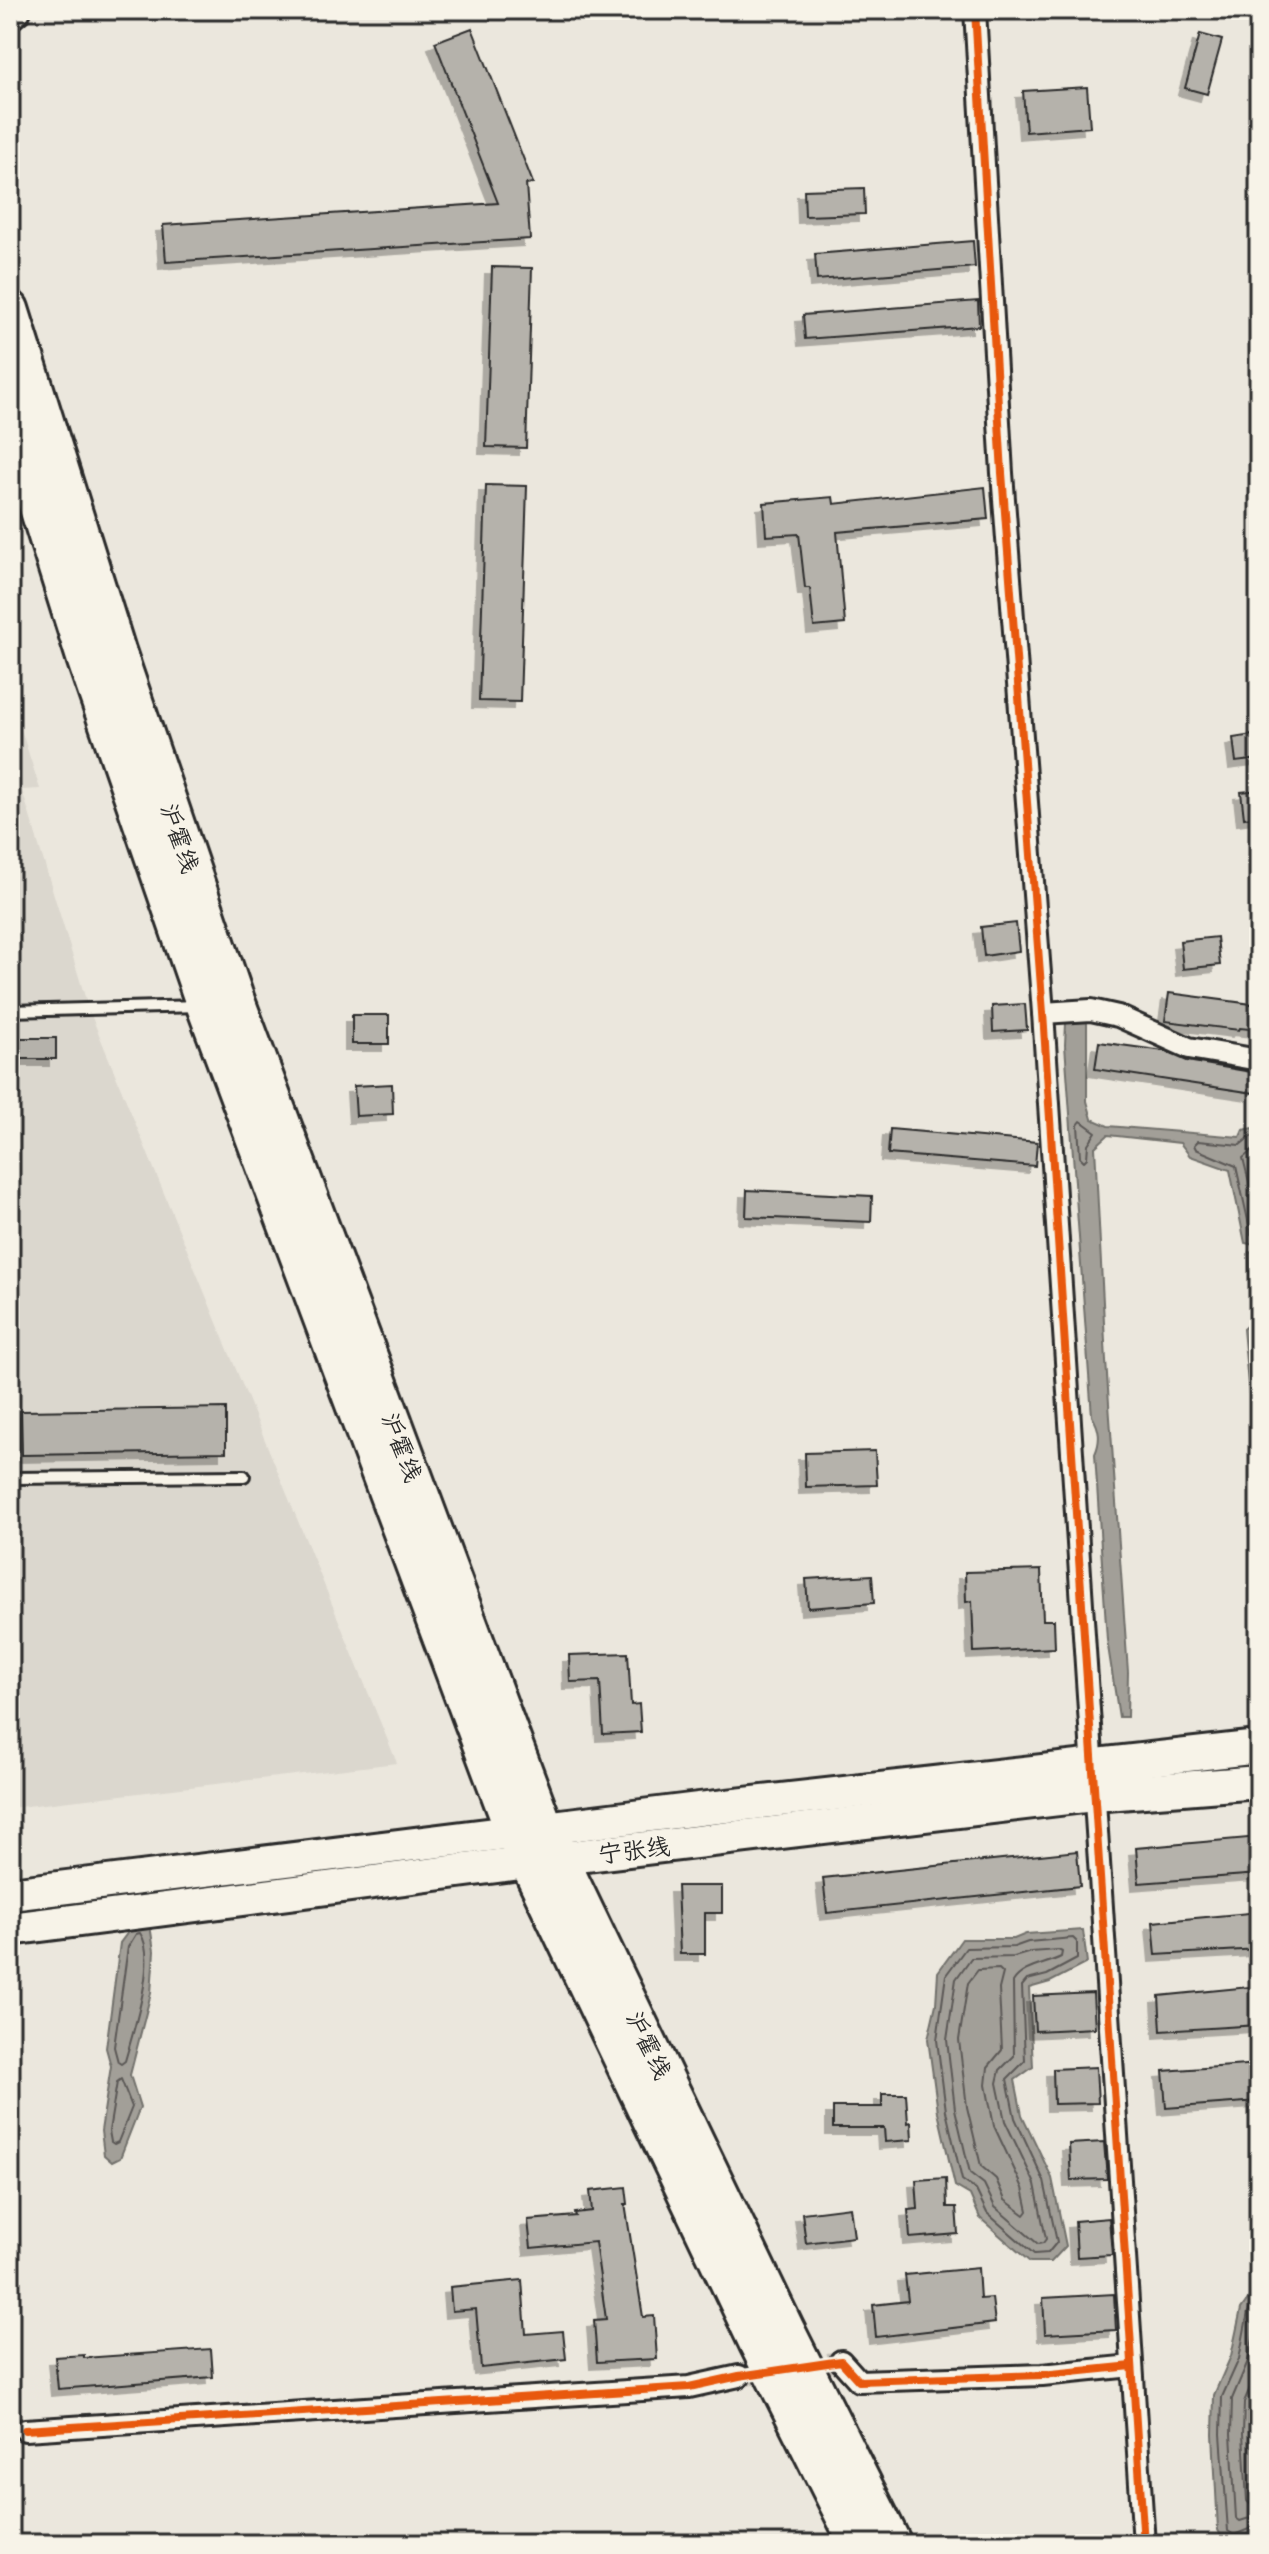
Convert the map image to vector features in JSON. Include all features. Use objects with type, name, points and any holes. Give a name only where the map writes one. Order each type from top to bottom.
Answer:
[{"type":"highway","name":"沪霍线","points":[[10,309],[117,651],[219,1000]]},
{"type":"highway","name":"沪霍线","points":[[10,418],[86,661],[219,1000],[537,1845],[758,2344],[858,2544]]},
{"type":"highway","name":"沪霍线","points":[[537,1845],[893,2544]]},
{"type":"main road","name":"宁张线","points":[[10,1894],[537,1845],[1092,1781],[1259,1747]]},
{"type":"main road","name":"宁张线","points":[[1092,1781],[1259,1782]]},
{"type":"main road","name":"宁张线","points":[[10,1929],[537,1845]]},
{"type":"street","points":[[10,15],[16,10]]},
{"type":"street","points":[[975,10],[1002,473],[1043,1013],[1144,2544]]},
{"type":"street","points":[[1043,1013],[1091,1010],[1118,1016],[1189,1048],[1259,1060]]},
{"type":"street","points":[[841,2361],[859,2381],[1042,2375],[1132,2366]]},
{"type":"street","points":[[25,2430],[689,2387],[739,2376]]},
{"type":"lane","points":[[10,1011],[219,1000]]},
{"type":"lane","points":[[10,1478],[244,1476]]},
{"type":"shaded area","points":[[10,695],[40,789],[22,790],[89,1010],[397,1763],[10,1808]]},
{"type":"water","points":[[1087,1022],[1087,1101],[1092,1119],[1108,1126],[1240,1137],[1243,1130],[1259,1124],[1259,1246],[1245,1243],[1230,1170],[1190,1156],[1180,1143],[1108,1135],[1095,1147],[1106,1361],[1128,1672],[1127,1717],[1119,1717],[1107,1640],[1095,1454],[1099,1435],[1092,1416],[1065,1045],[1066,1023]]},
{"type":"water","points":[[1249,1252],[1259,1254],[1259,1451],[1250,1406],[1243,1329],[1253,1320]]},
{"type":"water","points":[[134,1924],[150,1925],[154,1951],[151,1993],[130,2075],[140,2107],[120,2158],[112,2162],[104,2155],[101,2131],[111,2066],[106,2048],[120,1943]]},
{"type":"water","points":[[1083,1930],[1087,1963],[1050,1982],[1029,1988],[1033,2067],[1015,2080],[1022,2115],[1052,2178],[1066,2246],[1051,2262],[1030,2262],[980,2218],[970,2195],[955,2186],[938,2112],[928,2039],[936,2004],[938,1972],[962,1939],[1014,1939],[1026,1934]]},
{"type":"water","points":[[1259,2284],[1259,2532],[1232,2544],[1222,2538],[1218,2530],[1214,2395],[1231,2356],[1241,2309]]},
{"type":"building","points":[[472,28],[533,183],[526,184],[530,239],[166,262],[163,225],[498,203],[435,42]]},
{"type":"building","points":[[1200,34],[1222,40],[1207,94],[1185,88]]},
{"type":"building","points":[[1087,87],[1090,127],[1026,132],[1023,91]]},
{"type":"building","points":[[864,188],[865,214],[805,216],[804,190]]},
{"type":"building","points":[[973,241],[975,267],[817,280],[815,254]]},
{"type":"building","points":[[492,267],[532,268],[526,448],[486,447]]},
{"type":"building","points":[[978,301],[979,326],[805,339],[803,315]]},
{"type":"building","points":[[486,485],[527,486],[520,702],[479,701]]},
{"type":"building","points":[[985,487],[988,519],[837,532],[845,624],[814,627],[810,588],[805,588],[799,534],[766,536],[764,503],[833,497],[834,504]]},
{"type":"building","points":[[1259,734],[1259,759],[1236,762],[1233,738]]},
{"type":"building","points":[[1259,790],[1259,816],[1244,818],[1241,792]]},
{"type":"building","points":[[1016,923],[1019,951],[984,956],[981,927]]},
{"type":"building","points":[[1217,937],[1220,965],[1183,969],[1180,941]]},
{"type":"building","points":[[1169,993],[1259,1005],[1259,1030],[1165,1021]]},
{"type":"building","points":[[1025,1004],[1027,1030],[993,1032],[992,1006]]},
{"type":"building","points":[[352,1015],[389,1015],[389,1044],[352,1044]]},
{"type":"building","points":[[10,1038],[56,1038],[56,1059],[10,1059]]},
{"type":"building","points":[[1099,1042],[1164,1051],[1187,1061],[1257,1073],[1254,1093],[1095,1069]]},
{"type":"building","points":[[392,1084],[393,1114],[356,1116],[354,1086]]},
{"type":"building","points":[[890,1129],[1037,1142],[1035,1166],[888,1154]]},
{"type":"building","points":[[747,1190],[872,1196],[871,1222],[746,1217]]},
{"type":"building","points":[[226,1408],[226,1452],[22,1455],[21,1411]]},
{"type":"building","points":[[875,1451],[877,1485],[806,1487],[805,1453]]},
{"type":"building","points":[[1041,1570],[1043,1620],[1054,1620],[1055,1648],[974,1652],[972,1601],[966,1602],[965,1572]]},
{"type":"building","points":[[872,1575],[874,1603],[808,1608],[806,1579]]},
{"type":"building","points":[[628,1653],[631,1705],[639,1704],[641,1732],[603,1734],[600,1681],[570,1682],[569,1655]]},
{"type":"building","points":[[1259,1837],[1259,1874],[1139,1883],[1136,1848]]},
{"type":"building","points":[[1077,1851],[1080,1886],[827,1913],[823,1878]]},
{"type":"building","points":[[677,1886],[722,1886],[722,1913],[705,1913],[705,1954],[680,1954]]},
{"type":"building","points":[[1259,1912],[1259,1949],[1156,1955],[1153,1922]]},
{"type":"building","points":[[1259,1986],[1259,2025],[1161,2031],[1159,1996]]},
{"type":"building","points":[[1093,1993],[1095,2028],[1035,2031],[1033,1996]]},
{"type":"building","points":[[1259,2064],[1259,2101],[1166,2108],[1163,2071]]},
{"type":"building","points":[[1096,2067],[1098,2103],[1054,2104],[1053,2069]]},
{"type":"building","points":[[882,2094],[906,2094],[912,2140],[885,2142],[884,2128],[833,2128],[833,2107],[882,2107]]},
{"type":"building","points":[[1104,2142],[1107,2179],[1071,2180],[1069,2144]]},
{"type":"building","points":[[946,2178],[947,2207],[956,2207],[958,2234],[910,2238],[908,2210],[918,2209],[916,2180]]},
{"type":"building","points":[[626,2187],[628,2204],[625,2204],[643,2317],[654,2316],[657,2359],[597,2362],[594,2320],[606,2319],[595,2242],[531,2248],[528,2220],[576,2216],[575,2213],[592,2211],[590,2191]]},
{"type":"building","points":[[850,2207],[854,2237],[806,2243],[802,2213]]},
{"type":"building","points":[[1109,2218],[1112,2255],[1077,2257],[1075,2221]]},
{"type":"building","points":[[978,2268],[980,2299],[992,2298],[995,2323],[876,2337],[873,2305],[908,2301],[905,2275]]},
{"type":"building","points":[[522,2280],[526,2334],[563,2331],[566,2359],[481,2368],[476,2309],[452,2311],[450,2287]]},
{"type":"building","points":[[1114,2294],[1116,2330],[1045,2334],[1043,2298]]},
{"type":"building","points":[[211,2349],[213,2377],[58,2389],[55,2357],[84,2355],[84,2358]]},
{"type":"tunnel","points":[[739,2376],[841,2361]]},
{"type":"cycle path","points":[[975,10],[1002,473],[1043,1013],[1144,2544]]},
{"type":"cycle path","points":[[25,2430],[689,2387],[739,2376],[841,2361],[859,2381],[1042,2375],[1132,2366]]}]
